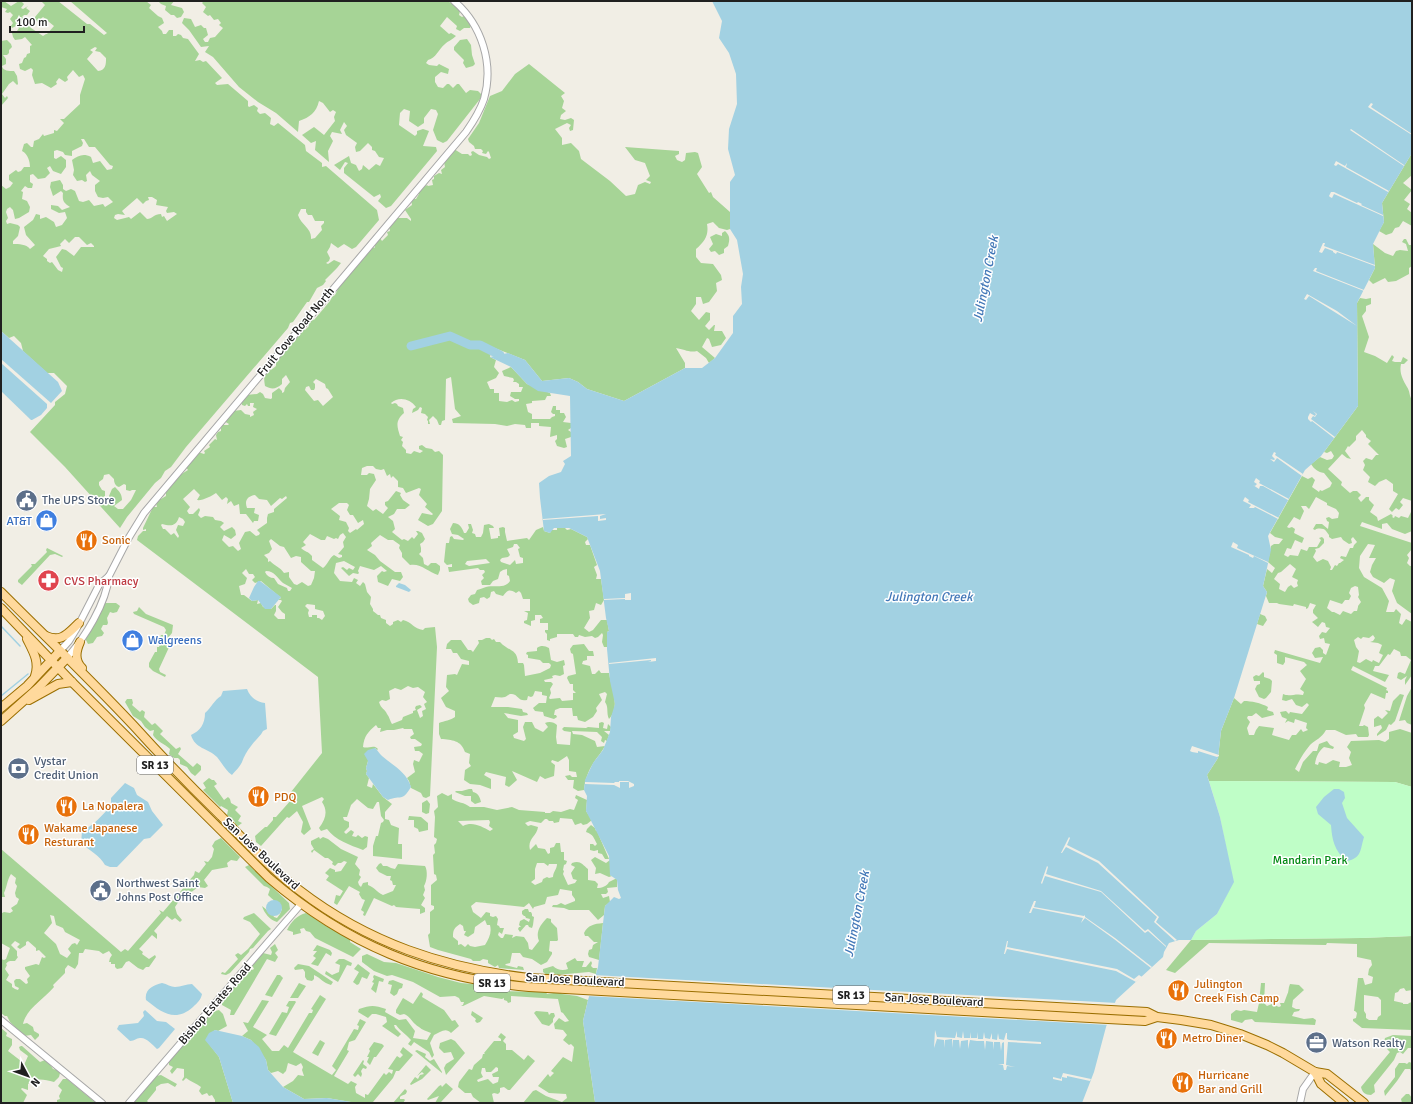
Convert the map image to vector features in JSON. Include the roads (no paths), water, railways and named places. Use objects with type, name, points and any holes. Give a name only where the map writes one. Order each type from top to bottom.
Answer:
[{"type":"main road","name":"SR 13","points":[[1,592],[60,651]]},
{"type":"main road","name":"SR 13","points":[[1,608],[58,668]]},
{"type":"main road","points":[[45,636],[55,640],[60,639],[79,623]]},
{"type":"main road","points":[[24,632],[37,661],[37,668],[34,678]]},
{"type":"main road","points":[[80,642],[76,654],[79,665],[130,717],[133,721],[133,726]]},
{"type":"main road","points":[[1,708],[52,661],[60,651]]},
{"type":"main road","name":"San Jose Boulevard","points":[[60,651],[170,766],[276,871],[313,901],[350,924],[368,934],[404,950],[449,964],[510,976],[1126,1015]]},
{"type":"main road","points":[[1,721],[67,658]]},
{"type":"main road","name":"San Jose Boulevard","points":[[58,668],[269,878],[301,904],[339,929],[382,951],[420,966],[479,981],[529,987],[1126,1015],[1147,1012],[1158,1017],[1193,1022],[1240,1034],[1283,1053],[1315,1072],[1327,1074],[1364,1103]]},
{"type":"main road","points":[[19,705],[58,684],[72,682]]},
{"type":"main road","points":[[159,769],[182,784],[191,786]]},
{"type":"main road","points":[[183,793],[192,796],[218,814]]},
{"type":"main road","points":[[252,862],[257,862],[269,873],[276,871]]},
{"type":"main road","points":[[301,904],[308,902],[346,925],[350,924]]},
{"type":"main road","name":"San Jose Boulevard","points":[[1315,1072],[1321,1084],[1344,1103]]},
{"type":"street","name":"Fruit Cove Road North","points":[[60,651],[69,641],[99,585],[109,576],[128,539],[144,513],[466,132],[480,109],[486,91],[487,66],[483,44],[470,19],[454,1]]},
{"type":"street","name":"Fruit Cove Road North","points":[[67,658],[80,642],[87,630],[108,588],[109,576]]},
{"type":"street","name":"Bishop Estates Road","points":[[129,1103],[301,904]]},
{"type":"street","points":[[1,1020],[102,1103]]},
{"type":"street","points":[[1300,1103],[1303,1090],[1315,1072]]},
{"type":"water","name":"Julington Creek","points":[[712,1],[1412,1],[1412,153],[1382,203],[1384,222],[1373,244],[1375,268],[1357,303],[1358,406],[1321,456],[1305,470],[1268,536],[1271,550],[1263,586],[1267,592],[1234,698],[1221,731],[1218,758],[1207,775],[1220,817],[1234,882],[1217,914],[1196,931],[1191,940],[1179,940],[1169,943],[1163,957],[1116,1000],[1106,1027],[1094,1072],[1082,1103],[594,1103],[583,1021],[598,967],[605,906],[614,897],[619,899],[621,898],[617,880],[610,875],[609,856],[586,811],[587,796],[584,790],[585,780],[593,763],[603,750],[610,732],[611,717],[615,704],[610,681],[607,649],[607,632],[609,631],[600,571],[587,537],[569,528],[554,528],[550,533],[544,531],[539,483],[549,476],[561,472],[565,464],[563,461],[571,456],[570,396],[538,391],[527,384],[511,367],[490,357],[508,353],[525,360],[542,381],[569,378],[578,382],[587,389],[624,401],[685,368],[702,368],[715,358],[733,333],[733,316],[742,304],[741,287],[743,274],[737,240],[730,229],[730,182],[735,175],[728,149],[729,129],[737,104],[736,74],[729,53],[719,38],[722,21]]},
{"type":"water","points":[[1,331],[58,382],[62,391],[51,403],[1,359]]},
{"type":"water","points":[[1,363],[47,404],[47,408],[41,415],[31,420],[1,391]]},
{"type":"water","points":[[258,581],[281,597],[271,609],[265,609],[258,600],[252,601],[249,598]]},
{"type":"water","points":[[399,583],[405,585],[411,590],[409,592],[396,587]]},
{"type":"water","points":[[247,689],[254,699],[265,703],[267,729],[263,731],[253,744],[240,766],[232,775],[217,757],[195,743],[191,735],[201,727],[204,721],[205,713],[221,696],[223,691]]},
{"type":"water","points":[[375,748],[382,756],[403,773],[409,782],[411,787],[403,797],[388,800],[383,797],[366,774],[368,761],[364,754],[368,750]]},
{"type":"water","points":[[125,783],[134,788],[137,795],[148,802],[152,811],[163,825],[150,838],[144,839],[117,867],[110,867],[105,865],[98,856],[81,844],[82,831],[94,823],[105,812],[111,805],[111,798]]},
{"type":"water","points":[[1334,789],[1339,789],[1344,792],[1345,798],[1342,803],[1347,818],[1364,837],[1360,853],[1352,860],[1347,861],[1336,849],[1331,825],[1318,814],[1316,807],[1324,797]]},
{"type":"water","points":[[274,900],[281,905],[282,908],[277,915],[274,916],[267,911],[266,908],[271,901]]},
{"type":"water","points":[[162,983],[172,987],[192,984],[202,994],[200,1000],[186,1012],[180,1014],[174,1015],[163,1012],[146,1000],[148,990],[153,986]]},
{"type":"water","points":[[145,1010],[157,1021],[166,1022],[175,1029],[157,1049],[142,1038],[130,1041],[117,1029],[119,1025],[138,1023],[144,1016],[143,1012]]},
{"type":"water","points":[[215,1030],[242,1036],[251,1040],[259,1047],[266,1060],[268,1070],[283,1087],[304,1099],[327,1098],[357,1103],[233,1103],[219,1057],[205,1040],[209,1033]]},
{"type":"waterway","points":[[411,346],[450,336],[470,345],[480,345],[500,355]]},
{"type":"waterway","points":[[1,626],[20,646]]},
{"type":"waterway","points":[[1,696],[28,674]]},
{"type":"place","name":"The UPS Store","points":[[26,500]]},
{"type":"place","name":"AT&T","points":[[47,521]]},
{"type":"place","name":"Sonic","points":[[87,540]]},
{"type":"place","name":"CVS Pharmacy","points":[[49,581]]},
{"type":"place","name":"Walgreens","points":[[133,640]]},
{"type":"place","name":"Vystar Credit Union","points":[[19,768]]},
{"type":"place","name":"PDQ","points":[[259,797]]},
{"type":"place","name":"La Nopalera","points":[[66,806]]},
{"type":"place","name":"Wakame Japanese Resturant","points":[[29,835]]},
{"type":"place","name":"Northwest Saint Johns Post Office","points":[[100,890]]},
{"type":"place","name":"Julington Creek Fish Camp","points":[[1178,991]]},
{"type":"place","name":"Metro Diner","points":[[1166,1038]]},
{"type":"place","name":"Watson Realty","points":[[1317,1043]]},
{"type":"place","name":"Hurricane Bar and Grill","points":[[1183,1082]]},
{"type":"park label","name":"Mandarin Park","points":[[1310,860]]}]
